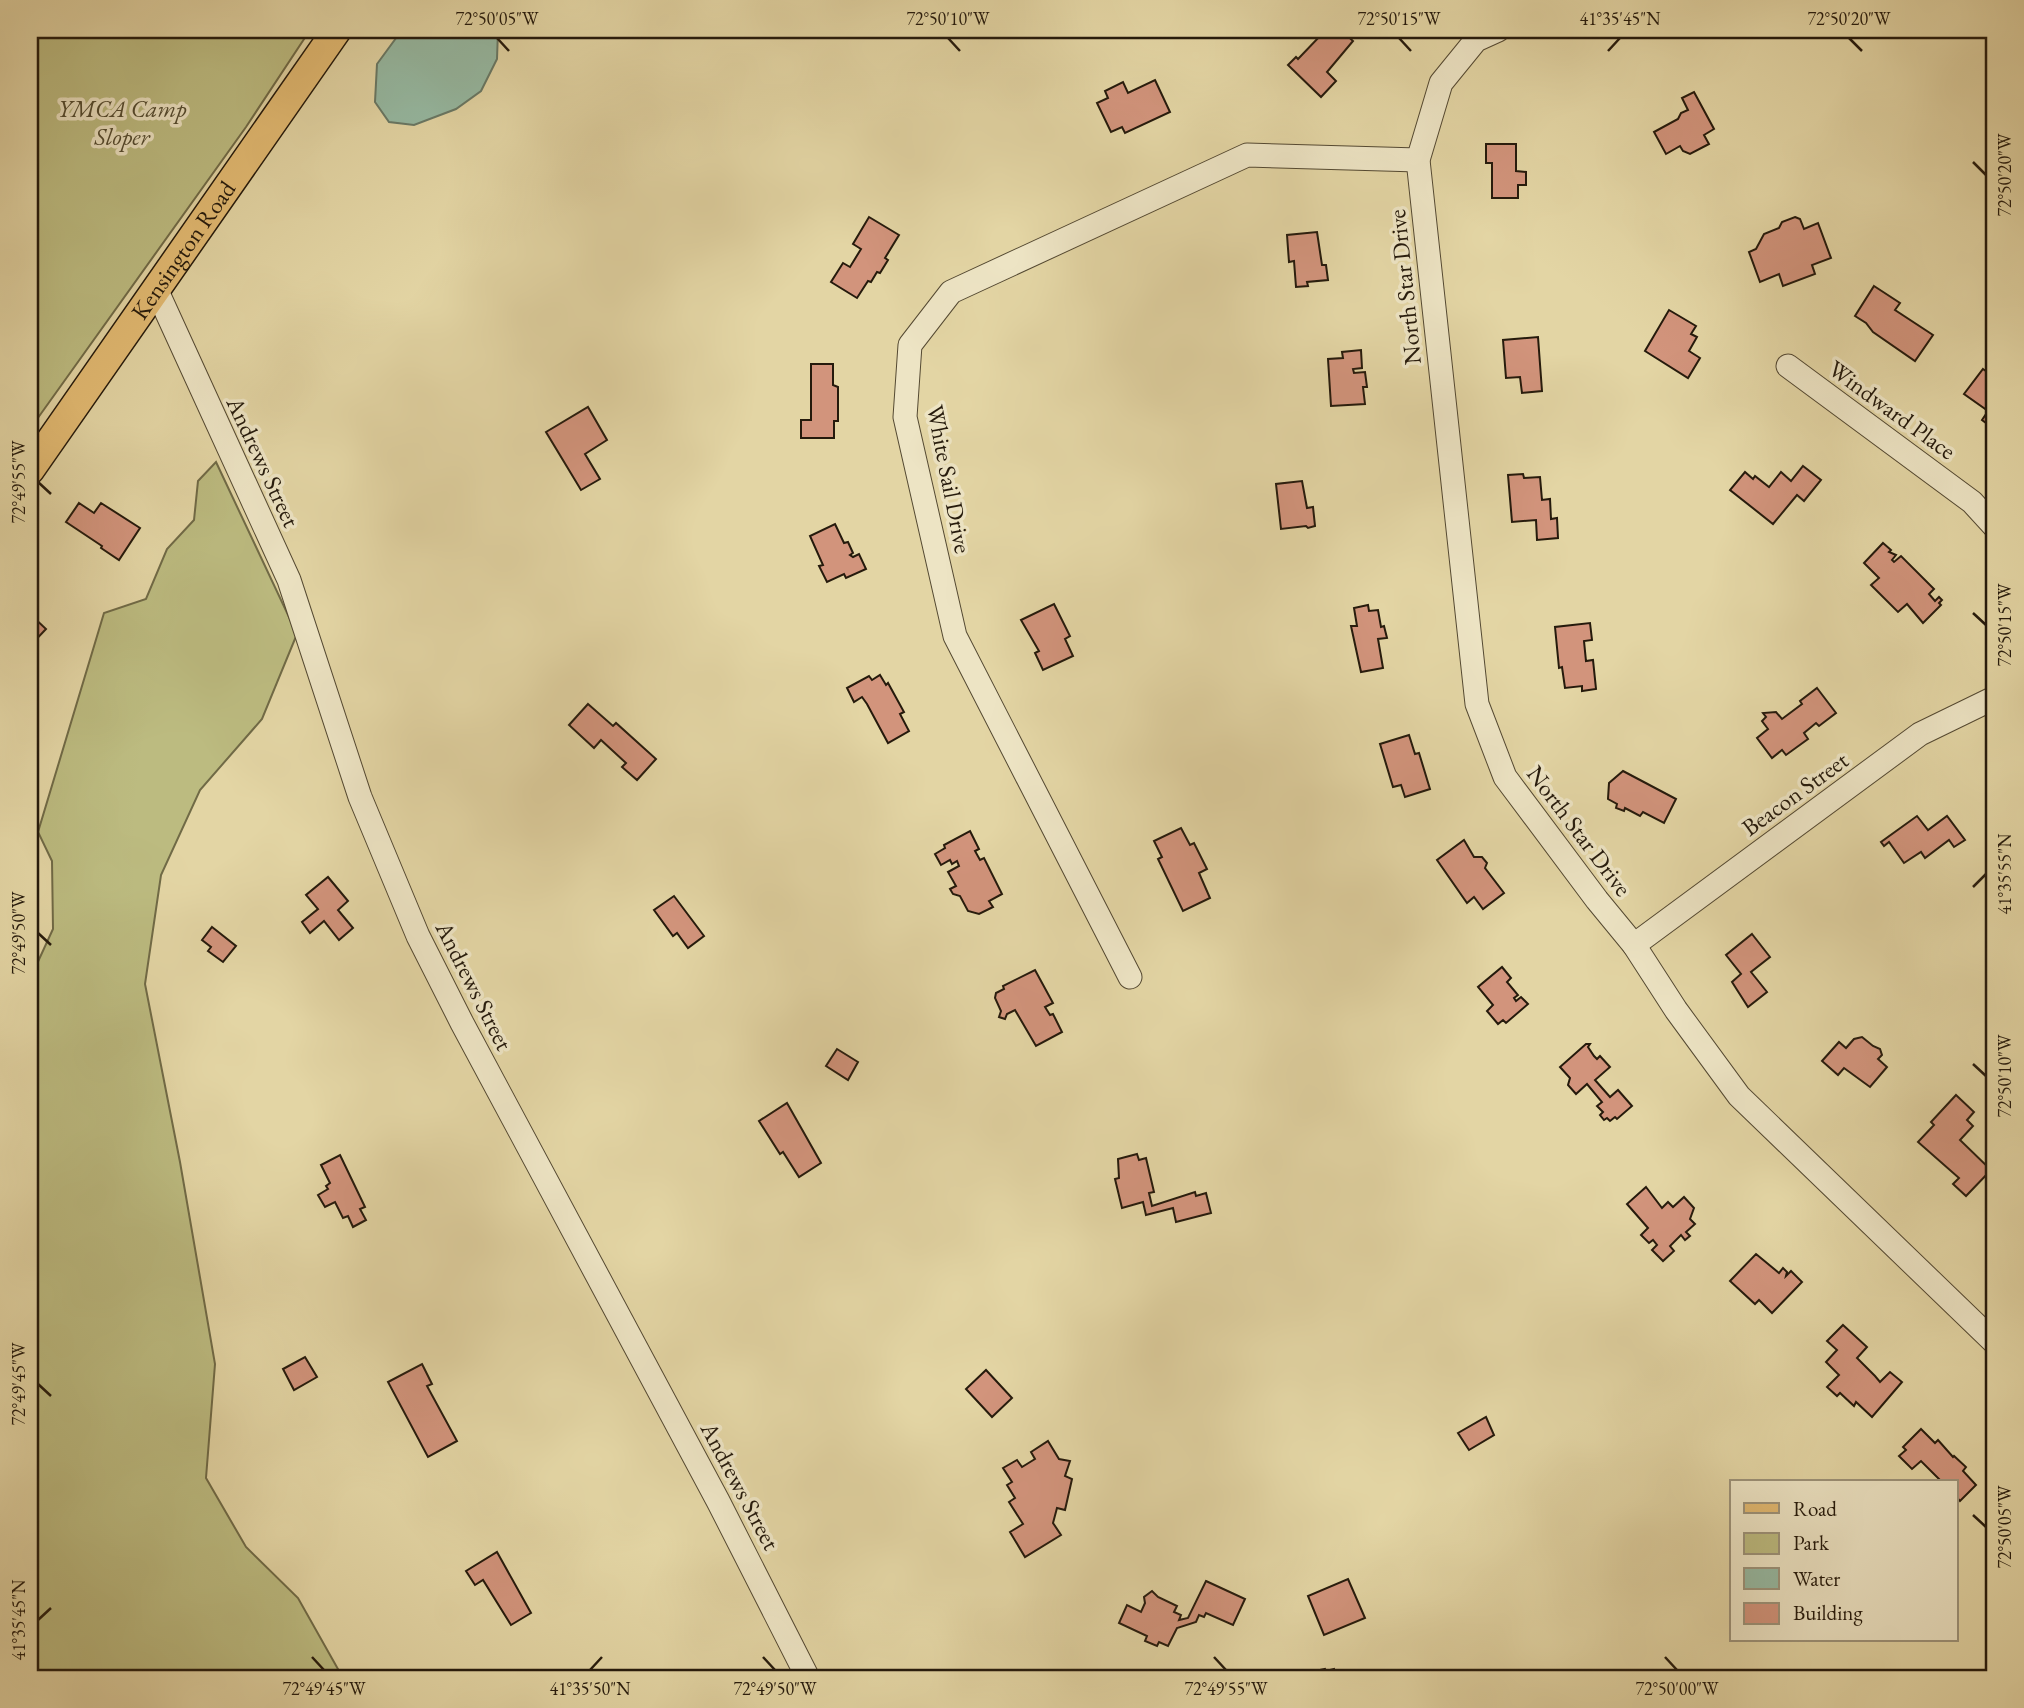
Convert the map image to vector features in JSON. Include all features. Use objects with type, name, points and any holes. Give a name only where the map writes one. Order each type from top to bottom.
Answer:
[{"type":"main road","name":"Kensington Road","points":[[30,470],[337,30]]},
{"type":"street","name":"North Star Drive","points":[[1498,30],[1476,40],[1441,83],[1418,160],[1476,704],[1505,777],[1634,945],[1676,1010],[1739,1096],[1994,1342]]},
{"type":"street","name":"White Sail Drive","points":[[1130,977],[956,636],[905,417],[910,345],[951,292],[1247,155],[1418,160]]},
{"type":"street","name":"Andrews Street","points":[[156,289],[289,580],[360,797],[418,936],[461,1023],[718,1501],[808,1678]]},
{"type":"street","name":"Windward Place","points":[[1788,366],[1972,502],[1994,526]]},
{"type":"street","name":"Beacon Street","points":[[1634,945],[1920,734],[1994,698]]},
{"type":"green space","name":"YMCA Camp Sloper","points":[[30,30],[310,30],[246,127],[30,429]]},
{"type":"green space","points":[[216,462],[297,634],[262,719],[200,790],[161,875],[145,984],[180,1162],[215,1364],[206,1478],[246,1547],[298,1598],[343,1678],[30,1678],[30,979],[53,929],[52,861],[38,832],[104,613],[146,599],[167,549],[194,520],[198,481]]},
{"type":"water","points":[[402,30],[498,30],[497,59],[481,91],[456,109],[414,125],[389,122],[375,102],[377,64]]},
{"type":"building","points":[[1316,30],[1341,30],[1353,41],[1327,72],[1336,81],[1321,97],[1288,65],[1296,57],[1298,59],[1321,35]]},
{"type":"building","points":[[1155,80],[1170,112],[1125,133],[1122,127],[1111,132],[1097,103],[1108,98],[1105,91],[1123,82],[1128,93]]},
{"type":"building","points":[[1694,92],[1714,129],[1704,135],[1709,144],[1690,154],[1680,146],[1666,154],[1654,132],[1678,119],[1681,113],[1688,110],[1682,98]]},
{"type":"building","points":[[1486,144],[1516,144],[1516,171],[1526,172],[1526,185],[1518,185],[1518,198],[1492,198],[1492,163],[1486,163]]},
{"type":"building","points":[[869,217],[899,235],[885,258],[888,260],[880,273],[877,272],[871,282],[868,281],[857,298],[831,282],[843,263],[850,267],[861,249],[853,244]]},
{"type":"building","points":[[1795,217],[1800,219],[1804,229],[1818,223],[1831,258],[1812,265],[1815,274],[1783,286],[1779,274],[1760,282],[1749,252],[1756,249],[1764,234]]},
{"type":"building","points":[[1317,232],[1322,265],[1326,265],[1328,280],[1307,282],[1308,286],[1296,287],[1294,261],[1289,262],[1287,235]]},
{"type":"building","points":[[1874,286],[1900,303],[1895,310],[1933,335],[1915,361],[1855,316]]},
{"type":"building","points":[[1669,310],[1696,326],[1691,334],[1697,337],[1689,351],[1700,358],[1688,378],[1645,351]]},
{"type":"building","points":[[1538,337],[1542,391],[1522,393],[1520,377],[1506,378],[1503,340]]},
{"type":"building","points":[[1361,350],[1362,368],[1353,369],[1354,373],[1365,372],[1365,404],[1331,406],[1328,359],[1343,358],[1342,352]]},
{"type":"building","points":[[811,364],[833,364],[833,385],[838,387],[838,421],[834,421],[834,438],[801,438],[801,420],[811,420]]},
{"type":"building","points":[[1983,369],[1994,377],[1994,429],[1982,420],[1988,411],[1964,394]]},
{"type":"building","points":[[588,407],[607,440],[585,454],[600,479],[581,490],[546,432]]},
{"type":"building","points":[[1803,466],[1821,480],[1804,501],[1797,495],[1773,524],[1730,490],[1745,472],[1769,487],[1781,472],[1791,481]]},
{"type":"building","points":[[1523,474],[1524,478],[1540,477],[1542,500],[1550,499],[1551,519],[1557,518],[1558,538],[1537,540],[1536,520],[1512,522],[1508,475]]},
{"type":"building","points":[[1302,481],[1307,508],[1313,507],[1315,526],[1281,529],[1276,484]]},
{"type":"building","points":[[79,503],[94,513],[101,503],[140,528],[119,560],[66,522]]},
{"type":"building","points":[[835,524],[844,543],[848,542],[853,553],[850,555],[853,557],[859,554],[866,569],[846,578],[844,574],[827,582],[819,566],[823,565],[810,536]]},
{"type":"building","points":[[1883,543],[1891,550],[1889,552],[1896,555],[1892,560],[1894,562],[1901,556],[1934,589],[1929,594],[1935,601],[1939,597],[1942,600],[1939,603],[1941,605],[1923,623],[1907,604],[1898,612],[1871,585],[1879,578],[1864,563]]},
{"type":"building","points":[[1054,604],[1070,636],[1065,639],[1073,656],[1043,670],[1035,653],[1039,651],[1021,620]]},
{"type":"building","points":[[1368,605],[1369,611],[1378,610],[1381,627],[1384,626],[1387,638],[1378,639],[1383,668],[1361,672],[1351,626],[1357,626],[1354,608]]},
{"type":"building","points":[[30,614],[46,629],[30,646]]},
{"type":"building","points":[[1590,623],[1592,640],[1584,641],[1586,661],[1593,660],[1596,689],[1582,691],[1582,686],[1565,688],[1562,667],[1559,668],[1555,627]]},
{"type":"building","points":[[880,675],[886,685],[888,683],[904,712],[900,714],[909,731],[888,743],[862,697],[854,702],[847,688],[869,676],[872,680]]},
{"type":"building","points":[[1817,688],[1836,713],[1819,726],[1816,723],[1804,733],[1808,739],[1786,755],[1782,750],[1772,758],[1757,738],[1768,729],[1762,721],[1766,717],[1763,713],[1776,712],[1782,719]]},
{"type":"building","points":[[588,704],[613,726],[616,723],[656,759],[637,780],[622,767],[626,763],[601,740],[594,748],[569,725]]},
{"type":"building","points":[[1409,735],[1415,754],[1419,753],[1430,789],[1405,797],[1401,785],[1393,787],[1380,744]]},
{"type":"building","points":[[1623,771],[1676,799],[1664,823],[1643,812],[1640,816],[1625,808],[1624,811],[1616,808],[1617,804],[1608,799],[1609,783]]},
{"type":"building","points":[[1917,816],[1928,830],[1947,816],[1965,840],[1954,847],[1949,840],[1925,858],[1921,852],[1904,863],[1889,842],[1884,846],[1881,842]]},
{"type":"building","points":[[1181,828],[1190,845],[1194,843],[1207,869],[1199,873],[1210,898],[1183,911],[1158,859],[1162,857],[1154,841]]},
{"type":"building","points":[[970,831],[979,849],[975,851],[980,860],[984,858],[1002,894],[989,901],[993,907],[979,914],[968,911],[960,896],[953,894],[950,889],[956,886],[948,872],[959,866],[957,861],[952,864],[950,860],[941,865],[935,854],[945,848],[944,845]]},
{"type":"building","points":[[1464,840],[1474,857],[1482,857],[1487,863],[1485,868],[1504,893],[1483,909],[1474,897],[1467,903],[1437,860]]},
{"type":"building","points":[[328,877],[348,901],[338,910],[353,928],[339,940],[324,921],[310,933],[302,922],[318,909],[306,895]]},
{"type":"building","points":[[674,896],[704,936],[688,948],[677,933],[673,936],[654,910]]},
{"type":"building","points":[[212,927],[236,946],[223,962],[208,951],[211,947],[202,940]]},
{"type":"building","points":[[1752,934],[1770,957],[1751,972],[1767,992],[1748,1007],[1732,982],[1741,974],[1726,955]]},
{"type":"building","points":[[1502,967],[1511,978],[1507,982],[1518,995],[1514,998],[1516,1001],[1521,997],[1528,1004],[1506,1023],[1503,1020],[1498,1024],[1487,1011],[1493,1005],[1478,987]]},
{"type":"building","points":[[1035,970],[1053,1003],[1045,1007],[1050,1015],[1053,1014],[1062,1032],[1036,1046],[1015,1010],[1007,1014],[1005,1019],[999,1017],[1001,1011],[995,998],[996,993],[1004,989],[1003,986]]},
{"type":"building","points":[[1862,1037],[1880,1049],[1882,1055],[1878,1059],[1887,1067],[1870,1087],[1844,1068],[1838,1075],[1822,1061],[1839,1042],[1846,1048],[1854,1039]]},
{"type":"building","points":[[1586,1044],[1590,1044],[1588,1047],[1597,1059],[1600,1056],[1610,1067],[1595,1080],[1610,1097],[1618,1090],[1632,1106],[1617,1119],[1615,1117],[1610,1121],[1607,1118],[1604,1120],[1600,1115],[1603,1112],[1597,1106],[1602,1102],[1587,1084],[1576,1094],[1568,1085],[1570,1078],[1560,1067]]},
{"type":"building","points":[[837,1049],[858,1062],[848,1080],[826,1066]]},
{"type":"building","points":[[1956,1095],[1974,1112],[1967,1120],[1973,1126],[1960,1140],[1991,1170],[1966,1196],[1953,1184],[1959,1178],[1918,1142],[1934,1125],[1931,1122]]},
{"type":"building","points":[[787,1103],[821,1163],[799,1177],[759,1121]]},
{"type":"building","points":[[1137,1154],[1139,1160],[1146,1158],[1154,1192],[1149,1193],[1152,1206],[1195,1192],[1196,1196],[1206,1193],[1211,1213],[1176,1222],[1173,1208],[1146,1215],[1143,1202],[1122,1208],[1115,1179],[1119,1178],[1118,1159]]},
{"type":"building","points":[[340,1155],[365,1207],[360,1209],[366,1220],[353,1227],[348,1216],[343,1218],[335,1202],[325,1207],[318,1195],[328,1189],[326,1186],[330,1183],[321,1165]]},
{"type":"building","points":[[1646,1187],[1662,1208],[1668,1202],[1673,1207],[1684,1197],[1694,1208],[1690,1219],[1695,1224],[1686,1232],[1690,1236],[1685,1240],[1681,1235],[1670,1246],[1674,1251],[1663,1261],[1652,1250],[1657,1245],[1653,1240],[1649,1243],[1641,1235],[1648,1228],[1627,1204]]},
{"type":"building","points":[[1756,1254],[1779,1273],[1783,1268],[1787,1272],[1786,1276],[1791,1271],[1802,1282],[1772,1313],[1759,1300],[1755,1304],[1730,1281]]},
{"type":"building","points":[[1843,1325],[1867,1347],[1857,1358],[1880,1382],[1890,1372],[1902,1382],[1872,1417],[1856,1402],[1854,1406],[1840,1393],[1837,1396],[1827,1387],[1839,1375],[1826,1362],[1837,1350],[1827,1341]]},
{"type":"building","points":[[305,1357],[317,1377],[294,1390],[283,1369]]},
{"type":"building","points":[[422,1364],[432,1384],[427,1386],[457,1441],[428,1457],[388,1382]]},
{"type":"building","points":[[986,1370],[1012,1398],[992,1417],[966,1389]]},
{"type":"building","points":[[1486,1417],[1494,1435],[1469,1450],[1458,1433]]},
{"type":"building","points":[[1921,1429],[1935,1443],[1938,1440],[1966,1467],[1963,1471],[1976,1485],[1960,1501],[1958,1480],[1940,1480],[1921,1461],[1912,1469],[1899,1456],[1906,1450],[1903,1447]]},
{"type":"building","points":[[1048,1441],[1059,1459],[1070,1461],[1065,1476],[1072,1479],[1065,1510],[1057,1508],[1053,1523],[1061,1535],[1025,1557],[1010,1532],[1023,1524],[1009,1502],[1015,1498],[1007,1485],[1012,1482],[1003,1468],[1017,1460],[1022,1467],[1035,1459],[1031,1452]]},
{"type":"building","points":[[497,1552],[531,1613],[511,1625],[483,1580],[475,1585],[466,1571]]},
{"type":"building","points":[[1348,1579],[1365,1618],[1324,1635],[1308,1596]]},
{"type":"building","points":[[1206,1581],[1245,1599],[1233,1625],[1206,1613],[1204,1617],[1199,1615],[1196,1622],[1177,1628],[1168,1646],[1159,1642],[1157,1646],[1145,1641],[1147,1636],[1119,1623],[1127,1605],[1141,1612],[1145,1603],[1144,1597],[1152,1591],[1177,1606],[1174,1612],[1181,1615],[1179,1620],[1188,1618]]},
{"type":"building","points":[[1334,1669],[1336,1678],[1285,1678],[1292,1673],[1296,1675]]}]
